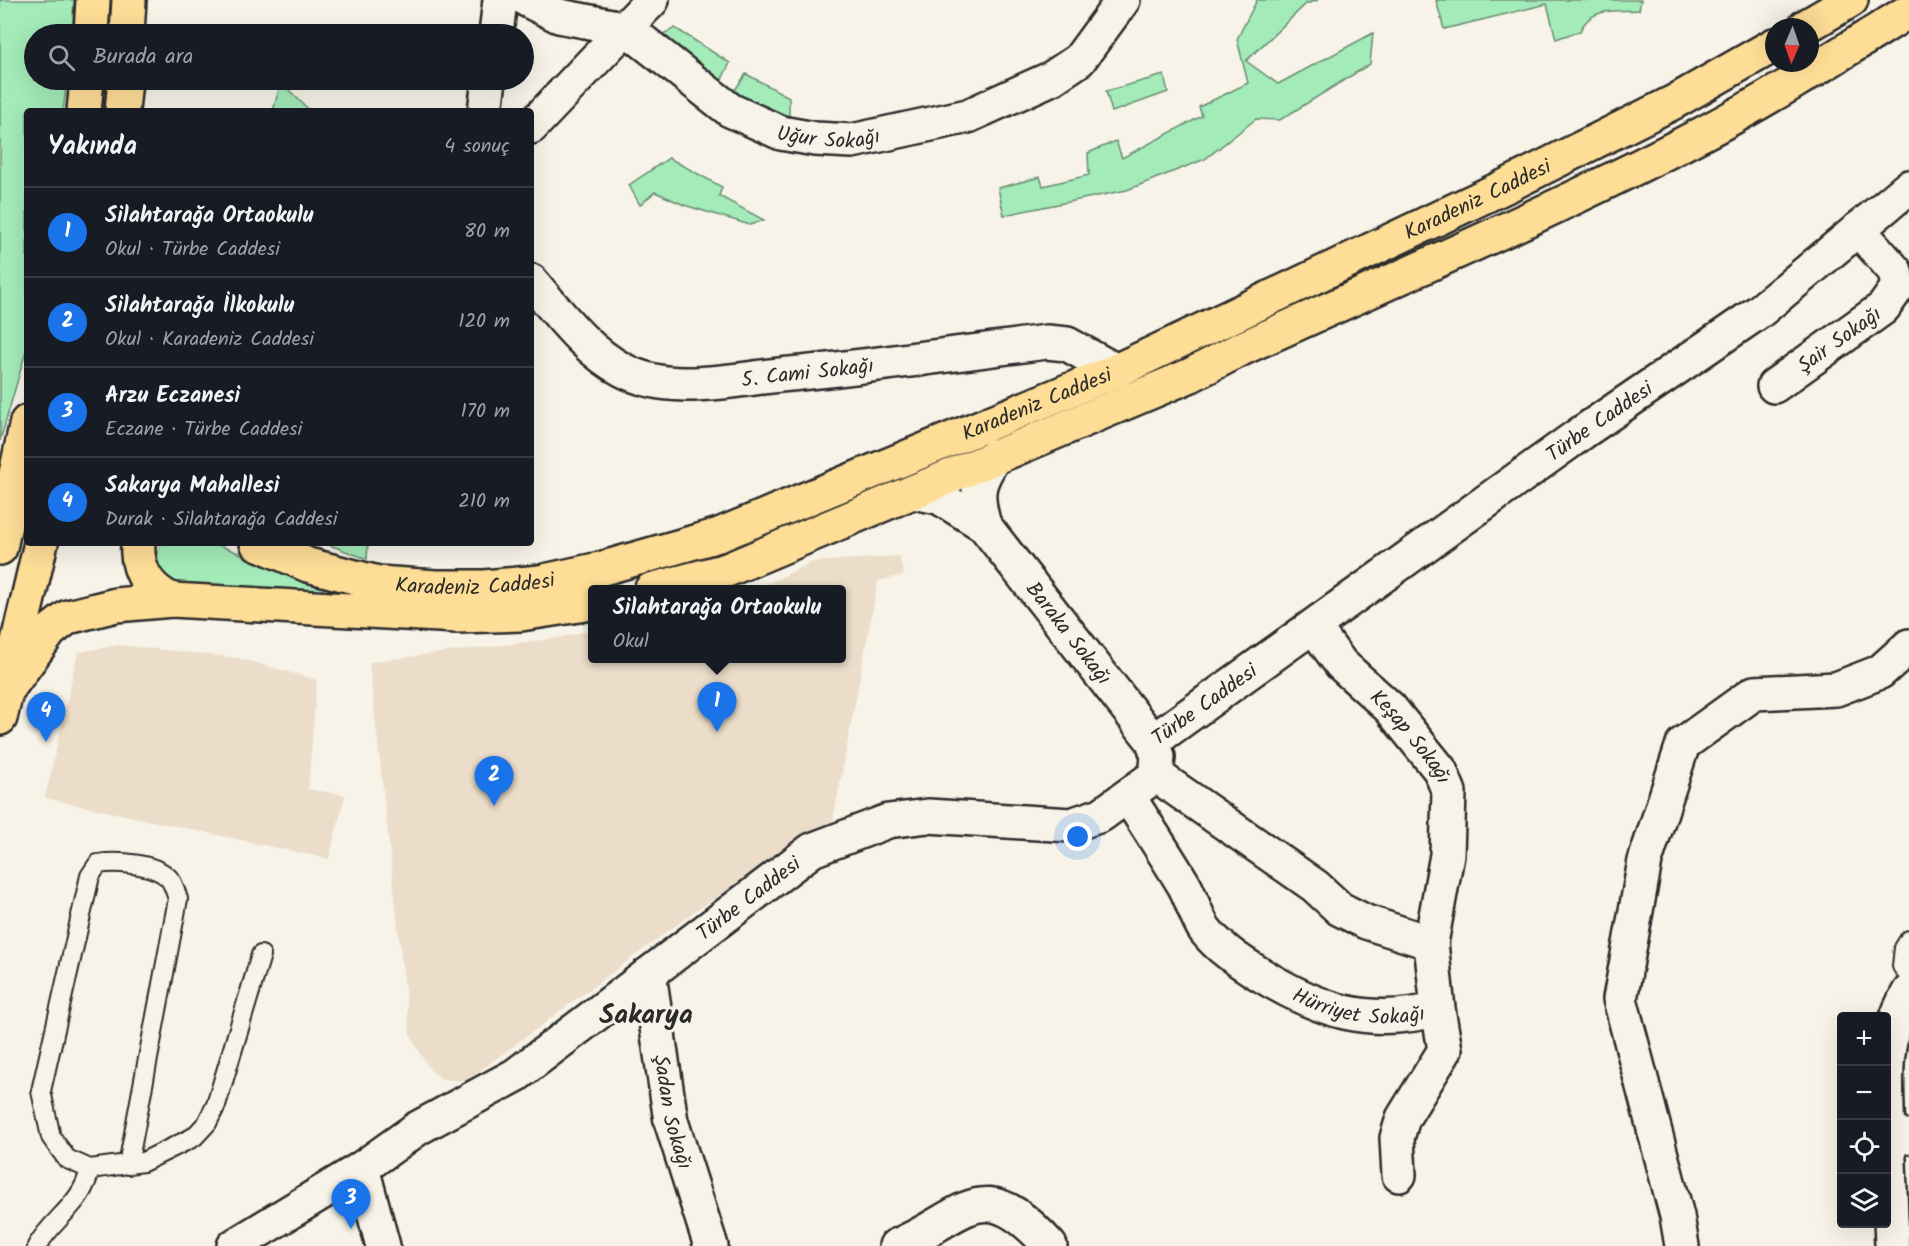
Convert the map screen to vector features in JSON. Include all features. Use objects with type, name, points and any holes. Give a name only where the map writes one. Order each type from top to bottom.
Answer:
[{"type":"main road","points":[[92,24],[93,0]]},
{"type":"main road","points":[[128,24],[129,0]]},
{"type":"main road","points":[[1819,19],[1851,0]]},
{"type":"main road","name":"Karadeniz Caddesi","points":[[670,585],[727,570],[1191,375],[1241,349],[1574,197],[1699,136],[1814,70],[1909,10]]},
{"type":"main road","name":"Karadeniz Caddesi","points":[[264,546],[308,565],[378,583],[445,587],[540,582],[600,569],[719,535],[1116,371],[1510,184],[1674,102],[1765,50]]},
{"type":"main road","points":[[84,108],[86,90]]},
{"type":"main road","points":[[123,108],[124,90]]},
{"type":"main road","points":[[9,513],[24,437]]},
{"type":"main road","points":[[2,706],[40,546]]},
{"type":"main road","points":[[138,546],[141,570],[148,584],[156,593],[172,600]]},
{"type":"main road","name":"Karadeniz Caddesi","points":[[2,706],[50,631],[68,617],[116,604],[172,600],[457,616],[521,614],[588,604]]},
{"type":"street","points":[[497,24],[500,0]]},
{"type":"street","name":"Uğur Sokağı","points":[[527,0],[559,16],[627,29],[729,110],[781,133],[815,139],[852,141],[968,116],[1052,78],[1079,60],[1123,0]]},
{"type":"street","points":[[534,124],[627,29],[652,0]]},
{"type":"street","points":[[485,108],[488,90]]},
{"type":"street","name":"Türbe Caddesi","points":[[234,1246],[362,1168],[418,1128],[516,1075],[812,850],[888,821],[928,816],[1071,825],[1101,815],[1156,775],[1158,757],[1153,741],[1583,432],[1760,311],[1909,187]]},
{"type":"street","name":"Şair Sokağı","points":[[1774,386],[1883,308],[1898,287],[1895,271],[1858,229]]},
{"type":"street","name":"5. Cami Sokağı","points":[[534,284],[581,339],[622,369],[651,381],[685,384],[863,368],[1047,342],[1067,344],[1116,371]]},
{"type":"street","name":"Baraka Sokağı","points":[[984,525],[977,500],[981,477],[995,456]]},
{"type":"street","name":"Baraka Sokağı","points":[[913,492],[939,497],[984,525],[1153,741]]},
{"type":"street","name":"Keşap Sokağı","points":[[1314,627],[1341,664],[1397,717],[1440,770],[1449,792],[1447,855],[1431,943]]},
{"type":"street","points":[[1682,1246],[1677,1216],[1620,999],[1646,861],[1683,744],[1754,693],[1836,689],[1880,672],[1909,646]]},
{"type":"street","points":[[1156,775],[1315,886],[1340,909],[1377,926],[1431,943]]},
{"type":"street","name":"Hürriyet Sokağı","points":[[1128,796],[1185,886],[1205,929],[1235,958],[1278,985],[1329,1010],[1353,1015],[1401,1017],[1438,1009],[1431,943]]},
{"type":"street","name":"Şadan Sokağı","points":[[649,974],[671,1121],[711,1246]]},
{"type":"street","points":[[1892,1246],[1898,1135],[1888,1043],[1899,1010],[1909,992]]},
{"type":"street","points":[[1399,1175],[1396,1138],[1403,1118],[1445,1050],[1438,1009]]},
{"type":"street","points":[[362,1168],[383,1246]]},
{"type":"street","points":[[909,1244],[970,1205],[994,1204],[1014,1216],[1050,1246]]},
{"type":"lane","points":[[128,1165],[178,899],[170,879],[147,867],[117,861],[98,864],[90,876],[41,1091],[51,1137],[67,1159],[90,1169],[128,1165],[143,1162],[194,1137],[207,1123],[222,1088],[261,955]]},
{"type":"lane","points":[[1909,940],[1904,948],[1902,966],[1909,976]]},
{"type":"lane","points":[[37,1246],[44,1233],[87,1187],[90,1169]]},
{"type":"shaded area","points":[[899,556],[904,575],[878,581],[832,826],[695,911],[466,1081],[442,1079],[430,1070],[410,1035],[369,662],[558,638],[588,631],[588,663],[846,663],[846,585],[763,585],[812,562]]},
{"type":"shaded area","points":[[119,645],[238,658],[317,680],[308,789],[345,795],[329,859],[45,798],[78,652]]},
{"type":"green space","points":[[0,0],[74,0],[73,24],[24,24],[24,90],[66,90],[63,108],[24,108],[24,358],[0,441]]},
{"type":"green space","points":[[1257,0],[1318,0],[1306,4],[1246,61],[1278,84],[1373,33],[1370,64],[1280,120],[1256,119],[1205,159],[1127,190],[1004,215],[998,188],[1040,177],[1043,186],[1089,175],[1088,153],[1116,141],[1122,158],[1202,116],[1199,107],[1248,83],[1237,39]]},
{"type":"green space","points":[[1436,0],[1641,0],[1639,10],[1597,14],[1585,23],[1580,31],[1556,39],[1547,4],[1444,29]]},
{"type":"green space","points":[[675,28],[730,63],[719,85],[663,34]]},
{"type":"green space","points":[[746,74],[789,97],[789,123],[730,97]]},
{"type":"green space","points":[[1164,75],[1168,92],[1112,112],[1106,91]]},
{"type":"green space","points":[[279,90],[289,90],[307,108],[274,108]]},
{"type":"green space","points":[[669,158],[722,187],[719,196],[764,220],[750,225],[684,205],[655,192],[640,205],[629,185]]},
{"type":"green space","points":[[160,546],[221,546],[323,586],[321,597],[186,587],[166,576],[162,571],[157,559]]},
{"type":"green space","points":[[332,546],[368,546],[367,559]]},
{"type":"place","name":"Silahtarağa Ortaokulu","points":[[717,732]]},
{"type":"place","name":"Sakarya Mahallesi","points":[[46,742]]},
{"type":"place","name":"Silahtarağa İlkokulu","points":[[494,806]]},
{"type":"place","name":"Arzu Eczanesi","points":[[351,1229]]},
{"type":"district","name":"Sakarya","points":[[646,1014]]}]
